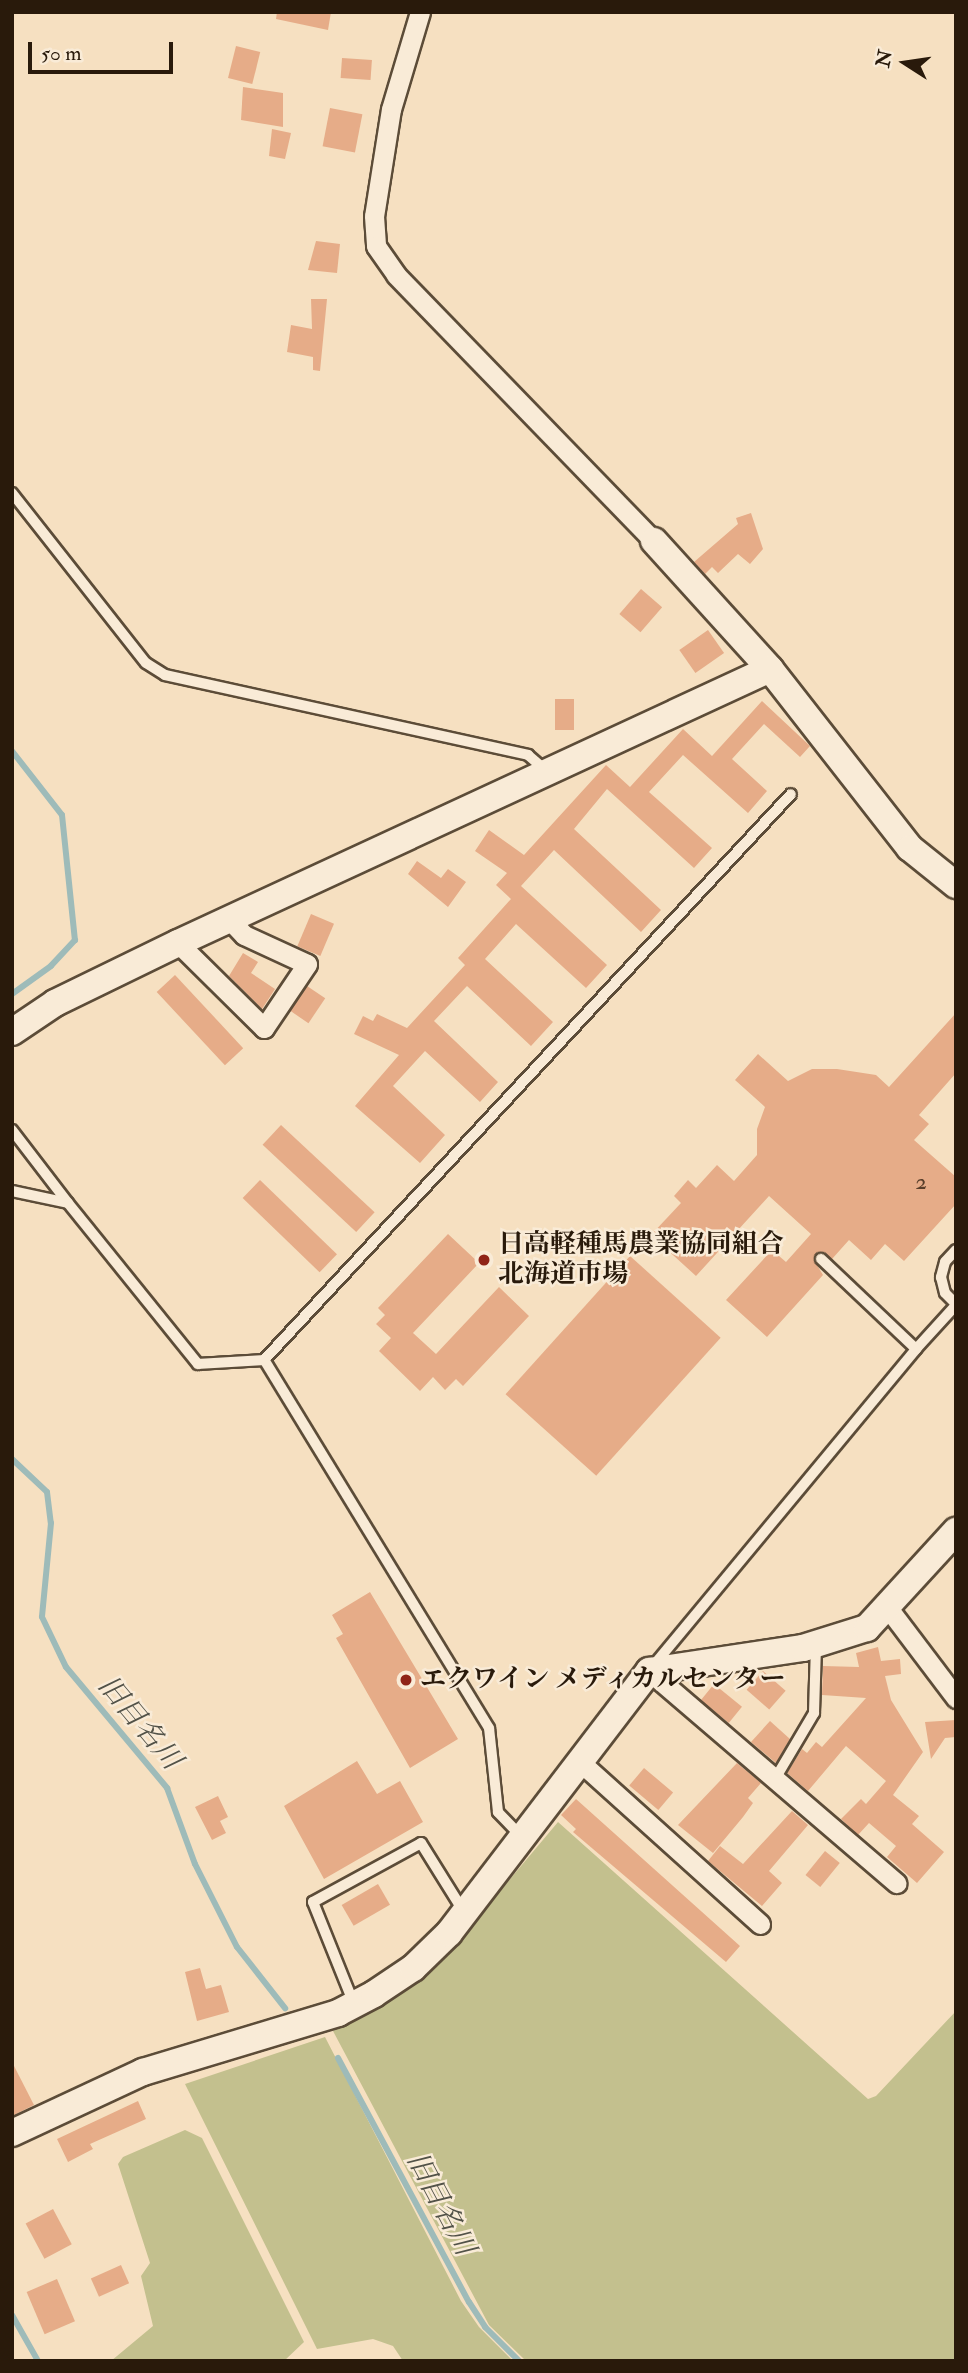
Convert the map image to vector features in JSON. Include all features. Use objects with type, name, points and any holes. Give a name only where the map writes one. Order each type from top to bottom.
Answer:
[{"type":"street","points":[[420,12],[391,109],[374,216],[376,246],[396,275],[654,541],[771,669],[910,848],[956,886]]},
{"type":"street","points":[[12,1032],[55,1003],[178,943],[545,771],[771,669]]},
{"type":"street","points":[[178,943],[264,1028],[307,964],[244,935],[229,919]]},
{"type":"street","points":[[12,2133],[143,2072],[354,2004],[413,1968],[464,1912],[520,1835],[649,1671],[816,1644],[867,1628],[956,1531]]},
{"type":"street","points":[[888,1608],[956,1698]]},
{"type":"street","points":[[649,1671],[896,1883]]},
{"type":"street","points":[[578,1760],[760,1924]]},
{"type":"lane","points":[[12,493],[146,663],[165,675],[528,755],[545,771]]},
{"type":"lane","points":[[12,1130],[198,1364],[264,1360],[791,794]]},
{"type":"lane","points":[[12,1191],[68,1203]]},
{"type":"lane","points":[[649,1671],[916,1349],[956,1305],[945,1293],[941,1277],[945,1262],[956,1250]]},
{"type":"lane","points":[[821,1259],[916,1349]]},
{"type":"lane","points":[[264,1360],[489,1728],[498,1812],[520,1835]]},
{"type":"lane","points":[[775,1779],[814,1713],[816,1644]]},
{"type":"lane","points":[[354,2004],[313,1902],[421,1843],[464,1912]]},
{"type":"shaded area","points":[[558,1822],[868,2099],[876,2096],[956,2011],[956,2361],[526,2361],[489,2325],[333,2031],[436,1967]]},
{"type":"shaded area","points":[[325,2037],[461,2301],[479,2327],[513,2361],[403,2361],[393,2346],[373,2339],[317,2349],[185,2084]]},
{"type":"shaded area","points":[[185,2130],[202,2138],[304,2342],[284,2361],[111,2361],[153,2326],[141,2276],[150,2263],[118,2164],[123,2157]]},
{"type":"building","points":[[277,12],[331,12],[328,30],[276,19]]},
{"type":"building","points":[[236,46],[260,52],[252,84],[228,78]]},
{"type":"building","points":[[342,58],[372,60],[371,80],[341,78]]},
{"type":"building","points":[[243,87],[283,93],[283,127],[241,120]]},
{"type":"building","points":[[330,108],[362,114],[355,153],[323,146]]},
{"type":"building","points":[[272,129],[291,133],[285,159],[269,156]]},
{"type":"building","points":[[316,241],[340,244],[337,273],[308,270]]},
{"type":"building","points":[[311,299],[327,299],[320,371],[313,370],[313,357],[287,352],[291,325],[312,329]]},
{"type":"building","points":[[751,513],[763,549],[750,564],[738,554],[718,573],[712,567],[705,574],[694,562],[738,524],[736,518]]},
{"type":"building","points":[[641,589],[662,607],[640,632],[619,614]]},
{"type":"building","points":[[708,630],[724,653],[695,673],[679,650]]},
{"type":"building","points":[[555,699],[574,699],[574,730],[555,730]]},
{"type":"building","points":[[762,701],[810,746],[800,757],[764,724],[732,759],[767,791],[748,813],[683,755],[649,792],[712,848],[694,868],[607,789],[574,829],[661,910],[641,932],[554,850],[521,886],[607,965],[586,988],[516,924],[485,959],[553,1022],[531,1046],[467,986],[434,1021],[498,1082],[480,1102],[425,1051],[393,1086],[445,1135],[420,1163],[355,1106],[399,1055],[354,1034],[363,1016],[373,1021],[377,1014],[407,1028],[465,965],[458,958],[511,899],[496,885],[507,873],[475,851],[489,830],[524,855],[606,765],[630,787],[683,729],[712,756]]},
{"type":"building","points":[[417,861],[441,878],[448,869],[466,882],[448,907],[408,874]]},
{"type":"building","points":[[311,914],[334,924],[320,956],[297,946]]},
{"type":"building","points":[[243,953],[258,962],[251,973],[275,989],[262,1009],[229,976]]},
{"type":"building","points":[[175,975],[243,1048],[225,1065],[157,992]]},
{"type":"building","points":[[307,986],[325,998],[308,1023],[290,1011]]},
{"type":"building","points":[[956,1013],[956,1073],[919,1115],[929,1124],[914,1140],[956,1177],[956,1204],[904,1261],[885,1244],[871,1260],[849,1240],[832,1259],[818,1252],[814,1260],[823,1275],[767,1337],[726,1300],[772,1250],[786,1262],[811,1234],[769,1196],[696,1276],[651,1235],[681,1203],[674,1196],[688,1180],[696,1188],[717,1165],[734,1181],[757,1155],[757,1129],[765,1107],[735,1080],[758,1054],[788,1081],[812,1069],[837,1069],[876,1075],[889,1087]]},
{"type":"building","points":[[281,1125],[375,1212],[356,1232],[263,1145]]},
{"type":"building","points":[[260,1180],[337,1254],[320,1272],[243,1198]]},
{"type":"building","points":[[448,1234],[479,1263],[413,1333],[436,1354],[499,1287],[529,1316],[463,1386],[456,1379],[445,1390],[433,1377],[420,1391],[379,1351],[391,1338],[376,1324],[385,1315],[378,1308]]},
{"type":"building","points":[[630,1256],[721,1338],[596,1476],[506,1394]]},
{"type":"building","name":"エクワイン メディカルセンター","points":[[370,1592],[458,1739],[410,1768],[336,1638],[343,1634],[332,1615]]},
{"type":"building","points":[[878,1647],[881,1661],[900,1659],[901,1674],[885,1676],[891,1700],[923,1752],[893,1795],[919,1816],[912,1824],[944,1852],[917,1883],[887,1857],[896,1846],[869,1823],[858,1835],[841,1819],[861,1799],[866,1804],[886,1781],[846,1746],[808,1791],[787,1773],[802,1749],[807,1753],[816,1742],[822,1747],[866,1698],[822,1695],[823,1666],[859,1667],[856,1653]]},
{"type":"building","points":[[763,1671],[786,1691],[769,1710],[747,1690]]},
{"type":"building","points":[[714,1684],[742,1707],[729,1723],[701,1700]]},
{"type":"building","points":[[956,1720],[956,1737],[945,1738],[931,1759],[925,1722]]},
{"type":"building","points":[[770,1721],[790,1739],[776,1763],[751,1742]]},
{"type":"building","points":[[357,1761],[377,1794],[400,1781],[423,1822],[324,1879],[284,1806]]},
{"type":"building","points":[[737,1763],[761,1783],[748,1798],[753,1803],[713,1853],[678,1825]]},
{"type":"building","points":[[644,1768],[673,1792],[658,1810],[629,1786]]},
{"type":"building","points":[[218,1796],[228,1817],[220,1821],[226,1833],[212,1840],[195,1807]]},
{"type":"building","points":[[576,1799],[740,1946],[726,1962],[573,1832],[576,1829],[561,1815]]},
{"type":"building","points":[[792,1811],[808,1825],[769,1871],[782,1883],[762,1906],[708,1861],[720,1846],[743,1864]]},
{"type":"building","points":[[825,1851],[840,1863],[820,1887],[805,1875]]},
{"type":"building","points":[[378,1884],[390,1905],[354,1926],[342,1905]]},
{"type":"building","points":[[200,1968],[206,1989],[221,1985],[229,2012],[197,2021],[185,1972]]},
{"type":"building","points":[[12,2062],[34,2105],[12,2116]]},
{"type":"building","points":[[138,2101],[146,2119],[90,2144],[93,2149],[68,2162],[57,2139]]},
{"type":"building","points":[[53,2209],[72,2244],[44,2259],[26,2224]]},
{"type":"building","points":[[121,2265],[129,2283],[99,2297],[91,2278]]},
{"type":"building","points":[[57,2279],[75,2321],[45,2334],[27,2292]]},
{"type":"waterway","name":"旧目名川","points":[[12,751],[62,815],[75,940],[51,966],[12,994]]},
{"type":"waterway","name":"旧目名川","points":[[12,1459],[47,1492],[51,1523],[42,1617],[66,1667],[167,1788],[195,1864],[237,1947],[285,2008]]},
{"type":"waterway","name":"旧目名川","points":[[338,2058],[469,2302],[485,2327],[519,2361]]},
{"type":"waterway","points":[[12,2315],[38,2361]]},
{"type":"place","name":"日高軽種馬農業協同組合 北海道市場","points":[[484,1260]]},
{"type":"place","name":"エクワイン メディカルセンター","points":[[406,1680]]}]
